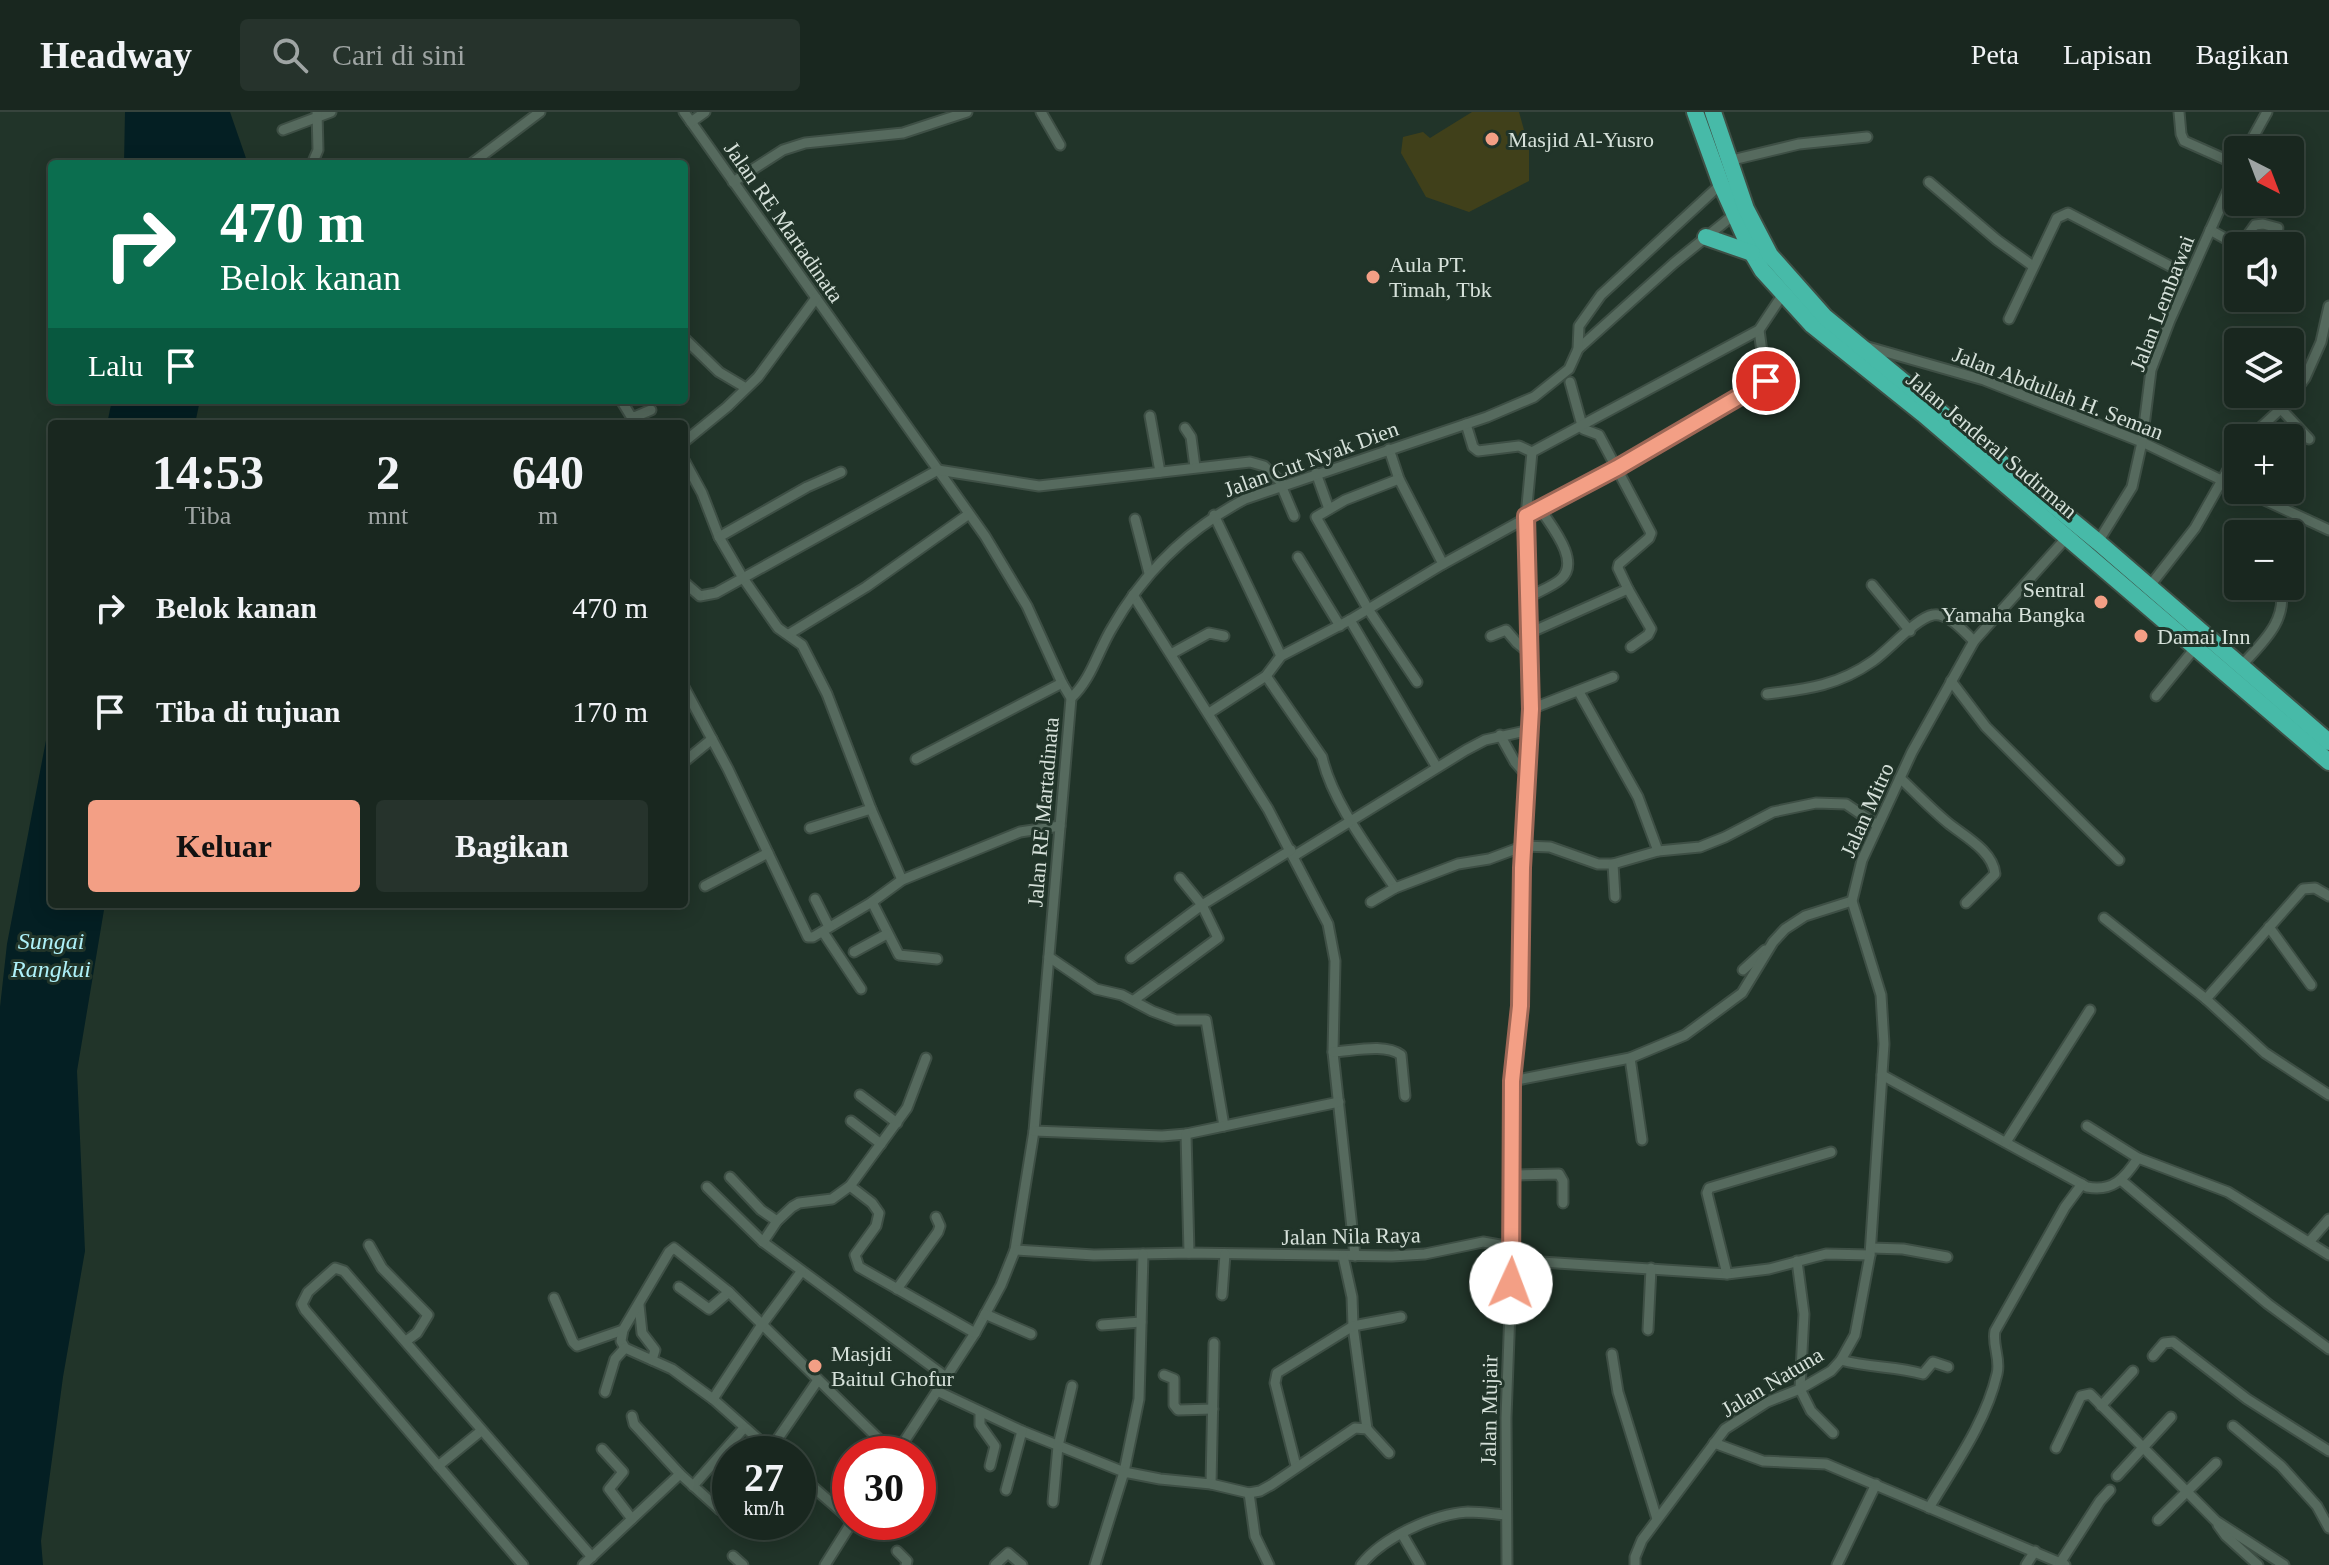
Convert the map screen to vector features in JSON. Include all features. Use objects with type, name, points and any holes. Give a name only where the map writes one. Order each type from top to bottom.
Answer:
[{"type":"highway","name":"Jalan Jenderal Sudirman","points":[[1695,112],[1728,181],[1752,253],[1783,294],[1822,324],[1923,414],[2072,531],[2098,542],[2329,742]]},
{"type":"highway","name":"Jalan Jenderal Sudirman","points":[[1713,112],[1728,161],[1728,181]]},
{"type":"highway","name":"Jalan Jenderal Sudirman","points":[[1740,211],[1822,324],[1861,345],[2072,531],[2195,648],[2329,762]]},
{"type":"highway","points":[[1706,237],[1752,253]]},
{"type":"street","points":[[283,130],[318,114],[331,112]]},
{"type":"street","points":[[476,160],[540,112]]},
{"type":"street","name":"Jalan RE Martadinata","points":[[684,112],[969,514],[1027,606],[1071,698],[1034,1131],[1015,1250],[1001,1285],[975,1333],[907,1436]]},
{"type":"street","points":[[691,122],[705,112]]},
{"type":"street","points":[[733,182],[783,150],[805,143],[903,133],[967,112]]},
{"type":"street","points":[[1041,112],[1060,145]]},
{"type":"street","points":[[2179,112],[2184,141],[2224,160]]},
{"type":"street","points":[[2254,136],[2267,112]]},
{"type":"street","points":[[314,160],[318,150],[318,114]]},
{"type":"street","points":[[1728,161],[1799,144],[1867,137]]},
{"type":"street","name":"Jalan Cut Nyak Dien","points":[[1071,698],[1085,683],[1113,626],[1133,595],[1149,573],[1187,536],[1214,515],[1282,484],[1466,424],[1534,397],[1569,369],[1578,349],[1579,326],[1601,295],[1728,181]]},
{"type":"street","points":[[1929,182],[2033,266]]},
{"type":"street","name":"Jalan Lembawai","points":[[2098,542],[2132,487],[2142,442],[2151,370],[2224,198]]},
{"type":"street","name":"Jalan Cut Nyak Dien","points":[[1578,349],[1740,211]]},
{"type":"street","points":[[2009,319],[2057,218],[2068,213],[2189,276]]},
{"type":"street","points":[[2250,232],[2255,225],[2278,228]]},
{"type":"street","points":[[2210,230],[2224,239]]},
{"type":"street","points":[[1466,424],[1473,447],[1480,452],[1519,446],[1532,452],[1759,330],[1783,294]]},
{"type":"street","points":[[688,439],[758,377],[816,298]]},
{"type":"street","points":[[2264,424],[2281,409],[2305,378],[2325,345],[2328,311]]},
{"type":"street","points":[[1209,713],[1266,676],[1277,650],[1337,621],[1350,620],[1366,603],[1441,559],[1526,512],[1541,510],[1615,465],[1764,383],[1759,330]]},
{"type":"street","points":[[688,342],[719,372],[746,388]]},
{"type":"street","name":"Jalan Abdullah H. Seman","points":[[1861,345],[1984,380],[2142,442],[2222,480]]},
{"type":"street","points":[[1570,382],[1581,425],[1584,430],[1599,435],[1651,533],[1647,541],[1618,568],[1651,629],[1648,635],[1631,647]]},
{"type":"street","points":[[623,404],[632,418],[651,410]]},
{"type":"street","points":[[2281,409],[2309,439]]},
{"type":"street","points":[[1150,416],[1160,472]]},
{"type":"street","points":[[1185,428],[1191,437],[1195,467]]},
{"type":"street","points":[[1389,449],[1399,479],[1441,559]]},
{"type":"street","name":"Jalan Mujair","points":[[1507,1565],[1506,1418],[1512,1255],[1512,1081],[1520,1010],[1531,709],[1526,512],[1532,452]]},
{"type":"street","points":[[688,586],[696,594],[705,596],[716,593],[938,470],[1039,486],[1195,467],[1259,463],[1282,484],[1294,516]]},
{"type":"street","points":[[688,467],[719,537],[743,578],[778,628],[802,645],[827,694],[902,880]]},
{"type":"street","points":[[719,537],[807,487],[841,472]]},
{"type":"street","points":[[1316,473],[1329,509]]},
{"type":"street","points":[[2149,587],[2195,528],[2224,476]]},
{"type":"street","points":[[1399,479],[1316,517],[1417,682]]},
{"type":"street","name":"Jalan Abdullah H. Seman","points":[[2273,504],[2329,530]]},
{"type":"street","points":[[1527,598],[1560,579],[1568,566],[1564,550],[1541,510]]},
{"type":"street","points":[[789,634],[866,587],[969,514]]},
{"type":"street","points":[[1214,515],[1277,650]]},
{"type":"street","points":[[1135,519],[1149,573]]},
{"type":"street","name":"Jalan Mitro","points":[[1852,901],[1862,860],[1877,825],[1974,641],[2072,531]]},
{"type":"street","points":[[1298,557],[1337,621]]},
{"type":"street","points":[[1872,585],[1910,631]]},
{"type":"street","points":[[1527,634],[1628,589]]},
{"type":"street","points":[[1133,595],[1269,812],[1328,924],[1335,969],[1333,1052],[1355,1256]]},
{"type":"street","points":[[2241,666],[2277,622],[2281,600]]},
{"type":"street","points":[[1767,694],[1827,686],[1874,661],[1928,616],[1940,615],[1974,641]]},
{"type":"street","points":[[1350,620],[1436,766]]},
{"type":"street","points":[[1491,636],[1506,630],[1528,652]]},
{"type":"street","points":[[1171,654],[1209,633],[1224,636]]},
{"type":"street","points":[[2156,696],[2195,648]]},
{"type":"street","points":[[1266,676],[1322,757],[1327,774],[1352,821],[1395,888]]},
{"type":"street","points":[[1531,709],[1613,677]]},
{"type":"street","points":[[1951,681],[1986,727],[2119,860]]},
{"type":"street","points":[[916,759],[1062,683]]},
{"type":"street","points":[[1579,692],[1638,797],[1658,851]]},
{"type":"street","points":[[688,694],[810,937],[872,902],[902,880],[1020,832],[1060,826]]},
{"type":"street","points":[[1131,958],[1202,905],[1352,821],[1436,766],[1485,740],[1530,730]]},
{"type":"street","points":[[1500,735],[1515,762],[1528,777]]},
{"type":"street","points":[[688,759],[712,739]]},
{"type":"street","points":[[1900,778],[1977,845],[1994,867],[1995,874],[1966,903]]},
{"type":"street","points":[[1371,902],[1395,888],[1458,864],[1489,859],[1524,846],[1550,847],[1598,864],[1613,864],[1658,851],[1700,847],[1773,812],[1816,803],[1846,804],[1877,825]]},
{"type":"street","points":[[810,828],[871,809]]},
{"type":"street","points":[[705,886],[768,853]]},
{"type":"street","points":[[1613,864],[1615,897]]},
{"type":"street","points":[[1138,997],[1218,938],[1202,905],[1180,878]]},
{"type":"street","points":[[2206,999],[2307,887],[2329,896]]},
{"type":"street","points":[[815,899],[826,930],[861,989]]},
{"type":"street","points":[[1743,970],[1785,929],[1805,916],[1852,901],[1881,995],[1884,1047],[1870,1252]]},
{"type":"street","points":[[872,902],[901,956],[937,959]]},
{"type":"street","points":[[2104,918],[2206,999],[2265,1053],[2329,1095]]},
{"type":"street","points":[[2269,927],[2311,985]]},
{"type":"street","points":[[854,952],[887,934]]},
{"type":"street","points":[[1512,1081],[1634,1057],[1685,1035],[1742,993],[1773,942]]},
{"type":"street","points":[[1049,952],[1088,985],[1138,997],[1152,1011],[1176,1020],[1206,1020],[1224,1126]]},
{"type":"street","points":[[2006,1142],[2090,1010]]},
{"type":"street","points":[[1333,1052],[1388,1049],[1398,1052],[1401,1055],[1405,1096]]},
{"type":"street","points":[[1634,1057],[1642,1140]]},
{"type":"street","points":[[763,1242],[777,1221],[799,1203],[832,1199],[850,1186],[897,1123],[914,1094],[926,1058]]},
{"type":"street","points":[[1882,1075],[2092,1188],[2105,1188],[2122,1181],[2138,1158]]},
{"type":"street","points":[[860,1095],[897,1123]]},
{"type":"street","points":[[1034,1131],[1162,1136],[1186,1134],[1339,1102]]},
{"type":"street","points":[[851,1121],[881,1144]]},
{"type":"street","points":[[2087,1126],[2138,1158],[2228,1192],[2329,1255]]},
{"type":"street","points":[[1186,1134],[1189,1253]]},
{"type":"street","points":[[1727,1274],[1707,1193],[1709,1188],[1831,1152]]},
{"type":"street","points":[[1513,1175],[1561,1175],[1563,1203]]},
{"type":"street","points":[[730,1177],[761,1210],[777,1221]]},
{"type":"street","points":[[2122,1181],[2268,1304],[2329,1349]]},
{"type":"street","points":[[1929,1508],[1982,1418],[1999,1366],[1993,1337],[1995,1331],[2065,1207],[2082,1184]]},
{"type":"street","points":[[850,1186],[872,1203],[879,1213],[876,1226],[858,1248],[855,1261],[859,1267],[975,1333]]},
{"type":"street","points":[[707,1187],[763,1242],[946,1377]]},
{"type":"street","points":[[897,1289],[938,1232],[940,1226],[936,1217]]},
{"type":"street","points":[[2310,1241],[2329,1219]]},
{"type":"street","name":"Jalan Nila Raya","points":[[1015,1250],[1094,1255],[1355,1256],[1425,1254],[1483,1242],[1500,1245],[1526,1261],[1727,1274],[1769,1269],[1826,1254],[1903,1249],[1947,1257]]},
{"type":"street","points":[[369,1245],[382,1268],[427,1313],[427,1320],[406,1341]]},
{"type":"street","points":[[753,1436],[713,1399],[672,1369],[625,1348],[621,1341],[623,1330],[674,1248],[729,1292],[876,1436]]},
{"type":"street","name":"Jalan Natuna","points":[[1635,1565],[1642,1540],[1725,1429],[1743,1415],[1822,1378],[1841,1360],[1855,1335],[1861,1313],[1870,1252]]},
{"type":"street","points":[[1095,1565],[1124,1472],[1139,1399],[1143,1254]]},
{"type":"street","points":[[1222,1295],[1225,1254]]},
{"type":"street","points":[[1343,1256],[1352,1297],[1367,1429],[1389,1453]]},
{"type":"street","points":[[1797,1261],[1804,1314],[1800,1389],[1811,1411],[1833,1433]]},
{"type":"street","points":[[523,1565],[305,1310],[302,1301],[308,1292],[335,1268],[341,1268],[406,1341],[592,1557]]},
{"type":"street","points":[[1648,1330],[1651,1268]]},
{"type":"street","points":[[713,1399],[801,1272]]},
{"type":"street","points":[[679,1287],[709,1309],[729,1292]]},
{"type":"street","points":[[554,1298],[577,1346],[623,1330]]},
{"type":"street","points":[[639,1303],[642,1333],[655,1350],[652,1360]]},
{"type":"street","points":[[985,1314],[1031,1334]]},
{"type":"street","points":[[1296,1466],[1275,1375],[1353,1326],[1401,1317]]},
{"type":"street","points":[[1102,1325],[1141,1322]]},
{"type":"street","points":[[2153,1356],[2164,1343],[2173,1342],[2247,1399],[2329,1451]]},
{"type":"street","points":[[1211,1484],[1214,1343]]},
{"type":"street","points":[[605,1392],[615,1359],[625,1348]]},
{"type":"street","points":[[1612,1354],[1621,1404],[1657,1519]]},
{"type":"street","points":[[1841,1360],[1923,1374],[1933,1362],[1948,1367]]},
{"type":"street","points":[[2101,1406],[2133,1371]]},
{"type":"street","points":[[1164,1375],[1174,1379],[1174,1405],[1178,1410],[1213,1409]]},
{"type":"street","points":[[782,1436],[818,1380]]},
{"type":"street","points":[[1053,1502],[1058,1446],[1072,1386]]},
{"type":"street","points":[[937,1391],[980,1413],[1124,1472],[1211,1484],[1249,1493],[1260,1491],[1350,1430],[1367,1429]]},
{"type":"street","points":[[2056,1448],[2081,1396],[2090,1394],[2216,1521],[2284,1565]]},
{"type":"street","points":[[980,1413],[980,1425],[995,1446],[990,1466]]},
{"type":"street","points":[[632,1416],[634,1424],[680,1474],[712,1503]]},
{"type":"street","points":[[2117,1476],[2171,1417]]},
{"type":"street","points":[[2233,1426],[2281,1466],[2317,1506],[2329,1528]]},
{"type":"street","points":[[693,1486],[744,1428]]},
{"type":"street","points":[[438,1466],[481,1431]]},
{"type":"street","points":[[1006,1490],[1022,1431]]},
{"type":"street","points":[[1714,1443],[1763,1461],[1826,1464],[2062,1564],[2100,1501],[2110,1490]]},
{"type":"street","points":[[602,1449],[623,1472],[609,1489],[632,1519]]},
{"type":"street","points":[[2158,1520],[2216,1463]]},
{"type":"street","points":[[583,1565],[680,1474]]},
{"type":"street","points":[[1837,1565],[1876,1484]]},
{"type":"street","points":[[816,1490],[832,1504]]},
{"type":"street","points":[[1249,1493],[1255,1536],[1269,1565]]},
{"type":"street","points":[[1361,1565],[1383,1542],[1454,1514],[1506,1515]]},
{"type":"street","points":[[2216,1521],[2226,1536],[2258,1565]]},
{"type":"street","points":[[1402,1534],[1420,1565]]},
{"type":"street","points":[[825,1565],[840,1540]]},
{"type":"street","points":[[897,1551],[907,1561],[906,1565]]},
{"type":"street","points":[[2026,1565],[2035,1551]]},
{"type":"street","points":[[995,1565],[1008,1553],[1022,1565]]},
{"type":"street","points":[[733,1556],[743,1565]]},
{"type":"shaded area","points":[[1472,112],[1519,112],[1529,148],[1529,181],[1469,212],[1426,197],[1401,153],[1403,137],[1423,132],[1430,138]]},
{"type":"water","points":[[125,112],[230,112],[247,160],[124,160]]},
{"type":"water","points":[[111,404],[199,404],[196,420],[108,420]]},
{"type":"water","name":"Sungai Rangkui","points":[[48,730],[48,908],[104,908],[77,1071],[85,1251],[63,1377],[41,1541],[43,1565],[0,1565],[0,1007],[7,944]]},
{"type":"place","name":"Masjid Al-Yusro","points":[[1492,139]]},
{"type":"place","name":"Aula PT. Timah, Tbk","points":[[1373,277]]},
{"type":"place","name":"Sentral Yamaha Bangka","points":[[2101,602]]},
{"type":"place","name":"Damai Inn","points":[[2141,636]]},
{"type":"place","name":"Masjdi Baitul Ghofur","points":[[815,1366]]},
{"type":"route","points":[[1511,1283],[1512,1081],[1520,1006],[1522,868],[1531,709],[1526,516],[1617,468],[1766,381]]}]
